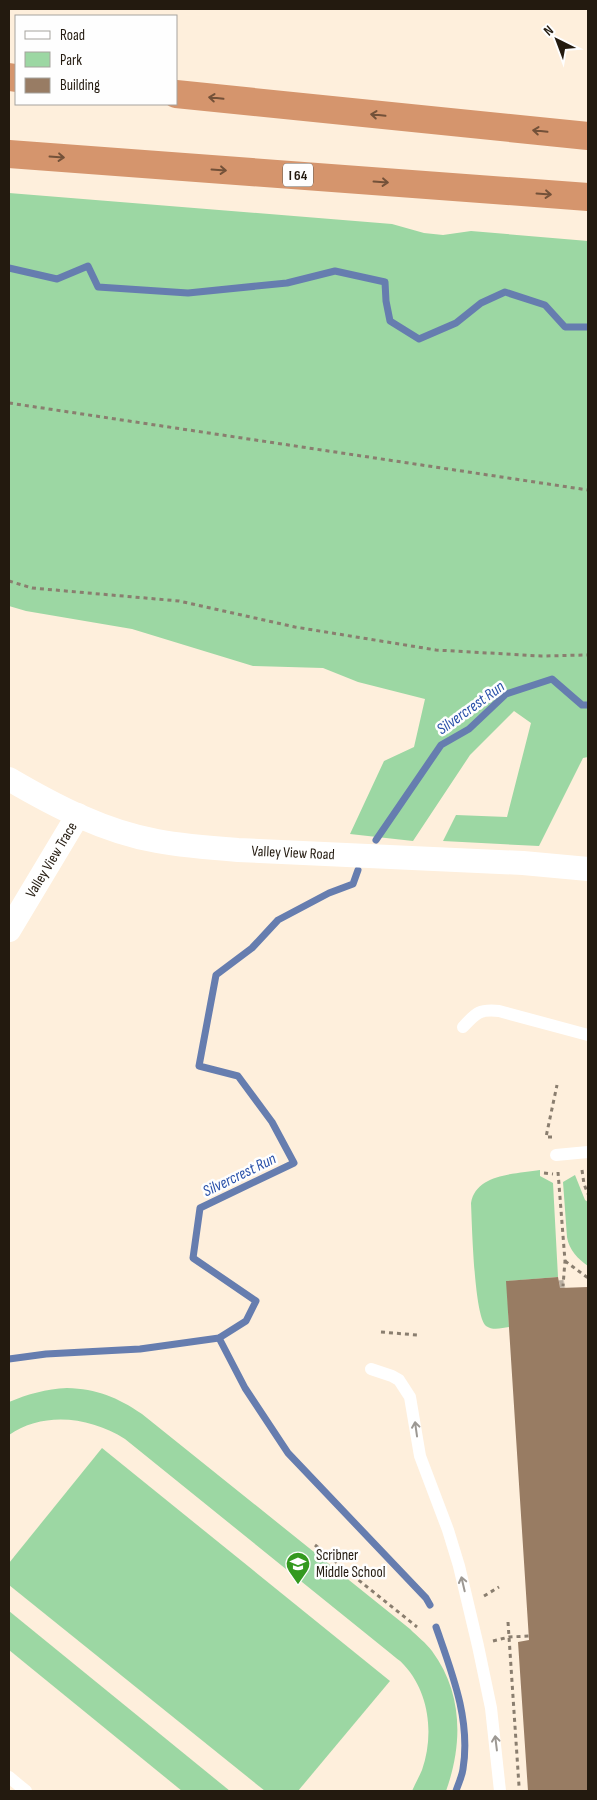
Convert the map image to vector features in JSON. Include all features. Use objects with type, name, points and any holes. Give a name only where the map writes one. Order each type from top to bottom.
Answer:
[{"type":"highway","points":[[178,94],[588,136]]},
{"type":"highway","name":"I 64","points":[[9,154],[588,197]]},
{"type":"street","name":"Valley View Road","points":[[9,779],[52,803],[117,830],[156,841],[193,847],[524,863],[588,869]]},
{"type":"street","name":"Valley View Trace","points":[[9,930],[78,815]]},
{"type":"lane","points":[[463,1028],[472,1017],[484,1009],[499,1011],[588,1035]]},
{"type":"lane","points":[[556,1155],[588,1152]]},
{"type":"lane","points":[[371,1369],[398,1380],[410,1397],[420,1456],[448,1530],[459,1566],[478,1646],[492,1708],[500,1791]]},
{"type":"lane","points":[[9,1777],[26,1791]]},
{"type":"path","points":[[9,403],[588,490]]},
{"type":"path","points":[[9,581],[32,588],[179,601],[295,627],[436,650],[541,656],[588,655]]},
{"type":"path","points":[[546,1137],[557,1085]]},
{"type":"path","points":[[582,1170],[588,1194]]},
{"type":"path","points":[[558,1174],[564,1261],[563,1286]]},
{"type":"path","points":[[564,1261],[588,1278]]},
{"type":"path","points":[[381,1332],[417,1335]]},
{"type":"path","points":[[315,1545],[417,1627]]},
{"type":"path","points":[[508,1622],[519,1791]]},
{"type":"path","points":[[478,1646],[509,1637],[529,1636]]},
{"type":"green space","points":[[9,193],[392,224],[424,233],[443,235],[471,231],[588,241],[588,757],[583,758],[539,846],[443,841],[456,815],[507,817],[531,723],[514,711],[470,755],[413,841],[350,834],[384,761],[414,747],[425,699],[358,682],[323,668],[253,666],[132,629],[26,611],[9,606]]},
{"type":"green space","points":[[540,1170],[540,1176],[553,1183],[558,1277],[507,1281],[509,1327],[489,1328],[482,1319],[476,1288],[471,1203],[474,1193],[489,1180],[509,1174]]},
{"type":"green space","points":[[575,1175],[585,1200],[588,1202],[588,1266],[574,1254],[567,1237],[563,1182]]},
{"type":"green space","points":[[67,1388],[88,1390],[106,1395],[142,1414],[410,1629],[427,1645],[442,1667],[455,1701],[457,1737],[452,1773],[446,1791],[412,1791],[426,1757],[428,1743],[427,1715],[419,1688],[413,1676],[399,1660],[125,1439],[97,1426],[67,1420],[37,1422],[9,1435],[9,1402],[37,1392]]},
{"type":"green space","points":[[102,1448],[390,1681],[298,1791],[265,1791],[9,1585],[9,1563]]},
{"type":"green space","points":[[9,1611],[230,1791],[182,1791],[9,1650]]},
{"type":"building","points":[[558,1277],[560,1288],[588,1287],[588,1791],[528,1791],[518,1642],[529,1640],[506,1281]]},
{"type":"waterway","points":[[9,268],[57,279],[88,266],[98,287],[188,293],[287,283],[335,271],[385,282],[390,321],[419,339],[456,323],[481,303],[505,292],[545,305],[565,327],[588,327]]},
{"type":"waterway","name":"Silvercrest Run","points":[[376,840],[441,745],[469,729],[506,694],[552,679],[582,705],[588,705]]},
{"type":"waterway","name":"Silvercrest Run","points":[[9,1359],[46,1354],[140,1349],[219,1338],[246,1321],[256,1301],[193,1258],[200,1208],[294,1163],[272,1122],[238,1076],[199,1066],[216,975],[252,948],[278,920],[329,893],[353,884],[358,870]]},
{"type":"waterway","points":[[219,1338],[245,1388],[288,1453],[426,1598],[430,1605]]},
{"type":"waterway","points":[[436,1627],[454,1679],[462,1715],[465,1751],[462,1775],[456,1791]]},
{"type":"place","name":"Scribner Middle School","points":[[298,1585]]}]
